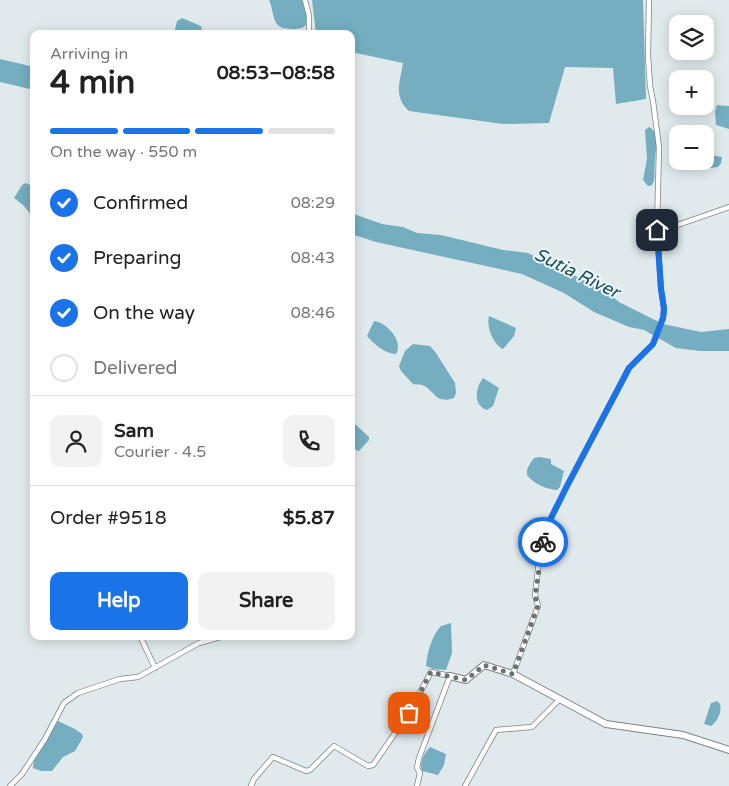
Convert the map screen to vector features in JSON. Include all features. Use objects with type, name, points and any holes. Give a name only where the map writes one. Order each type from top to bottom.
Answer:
[{"type":"street","points":[[305,0],[309,16],[309,30]]},
{"type":"street","points":[[513,674],[538,606],[535,596],[540,552],[546,528],[629,368],[653,344],[663,318],[664,309],[657,230],[659,147],[654,100],[650,86],[648,55],[649,0]]},
{"type":"street","points":[[657,230],[669,228],[729,208]]},
{"type":"street","points":[[142,640],[155,668]]},
{"type":"street","points":[[10,786],[22,774],[45,739],[64,703],[78,693],[120,678],[138,677],[199,644],[212,640]]},
{"type":"street","points":[[251,786],[254,779],[273,757],[306,772],[334,746],[368,766],[373,766],[409,713],[431,672],[466,680],[484,665],[513,674],[606,724],[683,735],[729,750]]},
{"type":"street","points":[[417,786],[420,773],[417,768],[419,758],[450,676]]},
{"type":"street","points":[[465,786],[496,730],[532,727],[559,700]]},
{"type":"water","points":[[269,0],[302,0],[307,15],[307,23],[301,28],[294,29],[279,26],[275,21]]},
{"type":"water","points":[[312,0],[643,0],[646,99],[616,104],[613,68],[565,67],[549,123],[503,124],[409,111],[399,94],[403,63],[355,53],[355,30],[316,30]]},
{"type":"water","points":[[182,18],[201,26],[202,30],[175,30],[177,21]]},
{"type":"water","points":[[0,59],[30,66],[30,89],[0,82]]},
{"type":"water","points":[[717,105],[729,106],[729,129],[716,125],[715,111]]},
{"type":"water","points":[[649,127],[655,133],[656,142],[654,181],[652,185],[648,186],[643,180],[647,159],[645,130]]},
{"type":"water","points":[[714,156],[722,157],[718,167],[714,168]]},
{"type":"water","points":[[26,183],[30,185],[30,213],[14,198],[22,185]]},
{"type":"water","points":[[355,214],[382,224],[403,227],[417,233],[441,235],[503,250],[528,253],[570,273],[609,294],[619,302],[663,324],[701,332],[729,329],[729,351],[700,351],[676,348],[644,330],[629,327],[594,312],[564,293],[522,274],[376,242],[355,235]]},
{"type":"water","points":[[489,316],[516,328],[514,336],[503,349],[496,344],[491,335]]},
{"type":"water","points":[[374,321],[388,328],[396,338],[398,349],[396,354],[384,350],[367,336]]},
{"type":"water","points":[[413,344],[430,346],[436,353],[455,383],[456,393],[454,398],[448,400],[439,398],[426,387],[413,384],[401,371],[399,366],[405,351]]},
{"type":"water","points":[[483,378],[499,388],[493,406],[487,410],[482,408],[477,401],[478,387]]},
{"type":"water","points":[[355,425],[369,437],[369,440],[359,451],[356,450]]},
{"type":"water","points":[[534,458],[551,459],[551,464],[564,471],[560,487],[557,490],[540,486],[527,475],[531,462]]},
{"type":"water","points":[[451,623],[452,653],[446,670],[433,669],[426,666],[435,634],[441,626]]},
{"type":"water","points":[[717,701],[720,704],[720,713],[717,719],[711,726],[704,724],[711,703]]},
{"type":"water","points":[[58,721],[75,729],[83,737],[75,751],[63,757],[52,771],[41,771],[33,768],[34,760]]},
{"type":"water","points":[[430,747],[446,754],[444,765],[438,775],[422,771],[423,758]]},
{"type":"way so far","points":[[409,713],[431,672],[466,680],[484,665],[513,674],[538,606],[535,596],[540,552],[543,542]]},
{"type":"route","points":[[543,542],[546,528],[629,368],[653,344],[663,318],[664,309],[657,230]]},
{"type":"water label","name":"Sutia River","points":[[577,273]]}]
